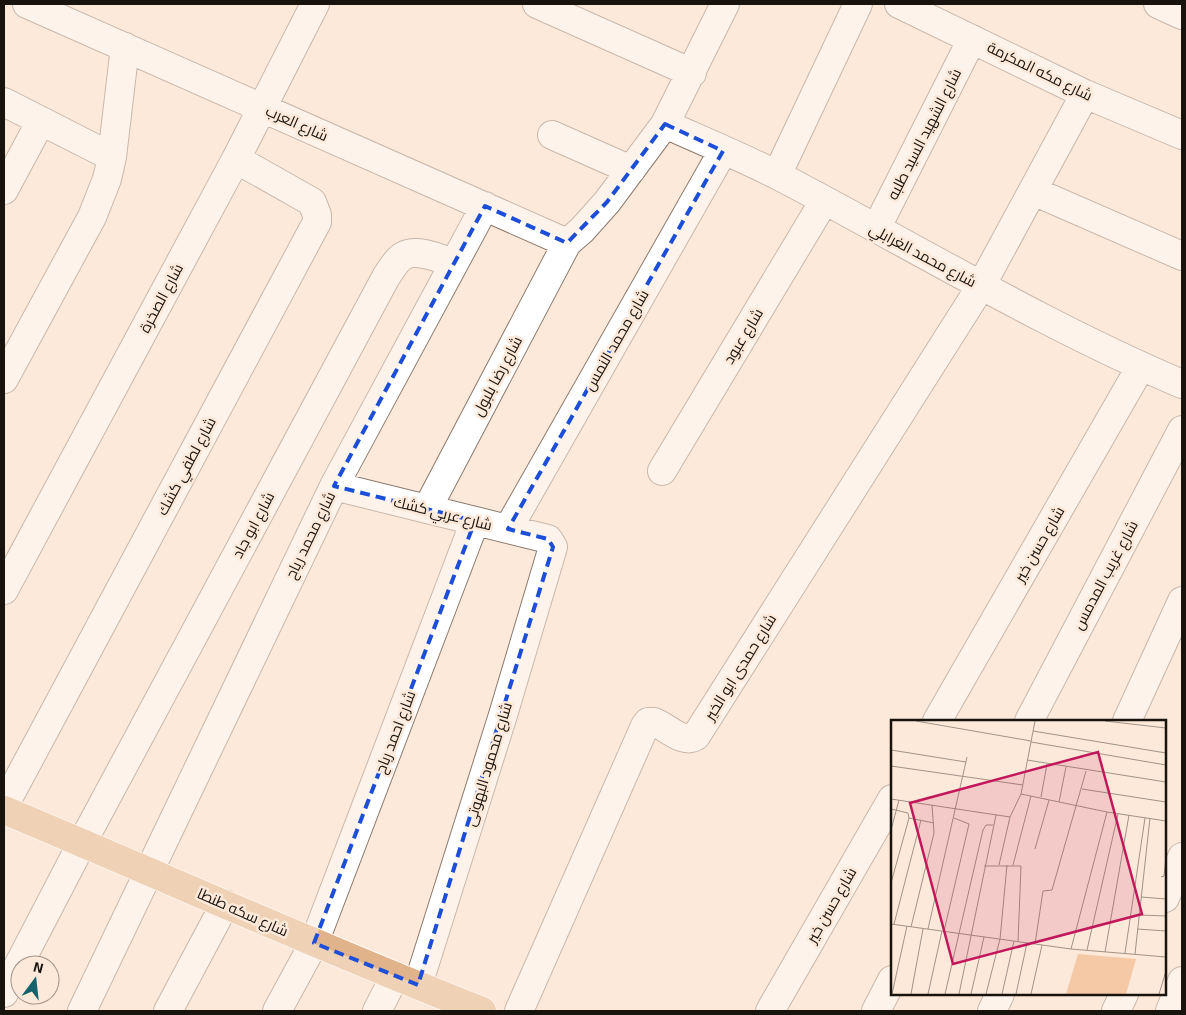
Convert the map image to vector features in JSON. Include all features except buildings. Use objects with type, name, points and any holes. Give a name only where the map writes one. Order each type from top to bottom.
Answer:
[{"type":"main road","name":"شارع سكه طنطا","points":[[4,810],[472,1009]]},
{"type":"street","name":"شارع العرب","points":[[27,4],[567,243]]},
{"type":"street","name":"شارع الصخرة","points":[[4,590],[236,158],[315,4]]},
{"type":"street","points":[[537,4],[692,73]]},
{"type":"street","name":"شارع رضا بلبول","points":[[427,509],[567,243],[595,216],[665,124],[725,4]]},
{"type":"street","points":[[777,175],[858,4]]},
{"type":"street","name":"شارع مكه المكرمة","points":[[899,4],[1085,94],[1182,135]]},
{"type":"street","points":[[1158,4],[1182,15]]},
{"type":"street","name":"شارع الشهيد السيد طلبه","points":[[876,229],[972,39]]},
{"type":"street","points":[[4,379],[92,216],[107,179],[112,157],[125,47]]},
{"type":"street","points":[[981,286],[1085,94]]},
{"type":"street","points":[[4,102],[112,157]]},
{"type":"street","points":[[4,190],[41,121]]},
{"type":"street","name":"شارع محمد الغرابلي","points":[[665,124],[777,175],[981,286],[1141,366],[1182,384]]},
{"type":"street","points":[[552,135],[631,170]]},
{"type":"street","name":"شارع محمد النمس","points":[[508,529],[723,151]]},
{"type":"street","name":"شارع لطفي كشك","points":[[4,806],[317,222],[317,215],[312,202],[236,158]]},
{"type":"street","points":[[1033,191],[1182,256]]},
{"type":"street","name":"شارع عبود","points":[[662,471],[824,201]]},
{"type":"street","name":"شارع محمد رياح","points":[[82,1011],[334,486],[485,206]]},
{"type":"street","name":"شارع ابو جاد","points":[[82,843],[390,271],[402,256],[411,253],[435,257],[453,263]]},
{"type":"street","name":"شارع حمدى ابو الخير","points":[[519,1011],[645,726],[648,722],[654,722],[684,738],[690,739],[696,736],[981,286]]},
{"type":"street","name":"شارع حسن خير","points":[[938,720],[1141,366]]},
{"type":"street","name":"شارع غريب المدمس","points":[[1030,720],[1182,430]]},
{"type":"street","name":"شارع عربي كشك","points":[[334,486],[548,539],[552,542]]},
{"type":"street","name":"شارع احمد رباح","points":[[277,1011],[314,943],[475,521]]},
{"type":"street","name":"شارع محمود البهوتى","points":[[377,1011],[406,981],[504,716],[553,547],[552,542]]},
{"type":"street","points":[[1127,720],[1182,601]]},
{"type":"street","name":"شارع حسن خير","points":[[770,1011],[891,801]]},
{"type":"street","points":[[4,993],[82,843]]},
{"type":"street","points":[[1166,896],[1182,857]]},
{"type":"street","points":[[168,1011],[226,904]]},
{"type":"street","points":[[876,1011],[891,982]]},
{"type":"street","points":[[1170,1011],[1182,982]]},
{"type":"street","points":[[992,1011],[1000,995]]},
{"type":"street","points":[[1116,1011],[1124,995]]},
{"type":"highlighted area","points":[[665,124],[723,151],[508,529],[548,539],[553,547],[418,985],[314,943],[475,521],[334,486],[485,206],[567,243],[607,202]]}]
